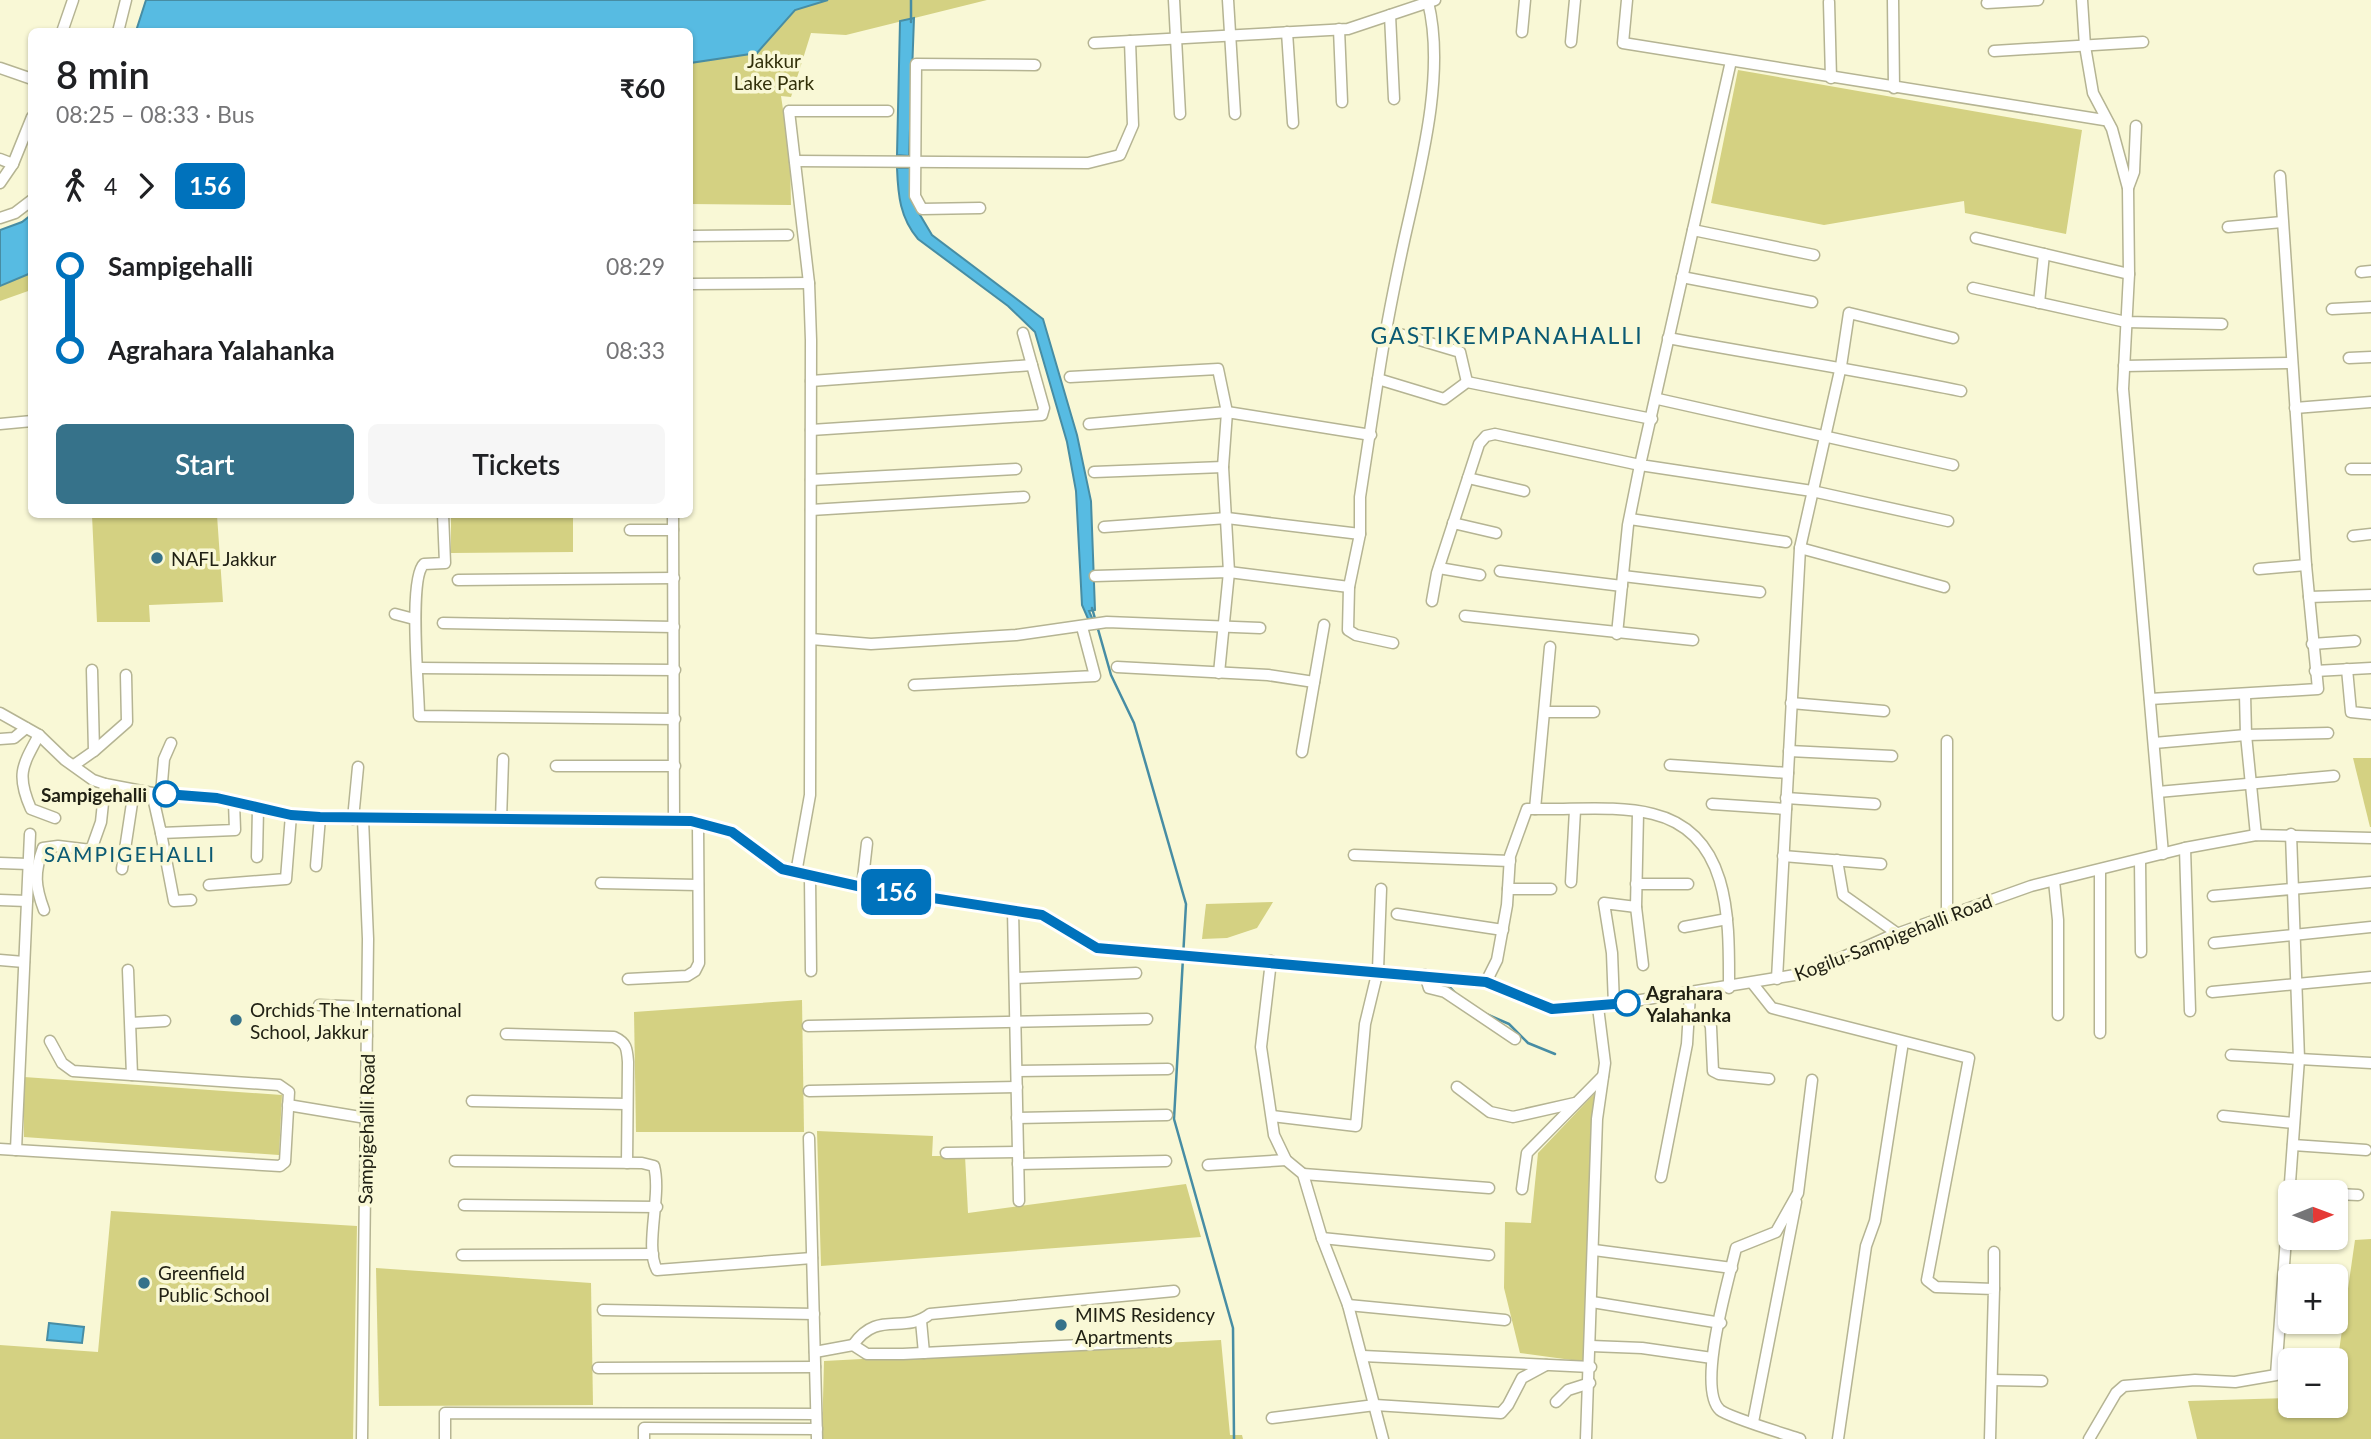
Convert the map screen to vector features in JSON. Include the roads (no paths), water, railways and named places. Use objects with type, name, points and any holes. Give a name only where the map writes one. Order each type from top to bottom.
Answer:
[{"type":"street","points":[[61,0],[72,2],[63,28]]},
{"type":"street","points":[[119,28],[126,0]]},
{"type":"street","points":[[1174,0],[1180,114]]},
{"type":"street","points":[[1228,0],[1235,114]]},
{"type":"street","points":[[1522,32],[1525,0]]},
{"type":"street","points":[[1571,42],[1575,0]]},
{"type":"street","points":[[1627,0],[1623,43],[2104,120]]},
{"type":"street","points":[[1893,0],[1894,88]]},
{"type":"street","points":[[1987,3],[2038,0]]},
{"type":"street","points":[[2082,0],[2085,46],[2093,93],[2104,120],[2112,129],[2128,188],[2129,274],[2124,366],[2131,504],[2162,854]]},
{"type":"street","points":[[1094,43],[1339,29],[1431,1],[1434,27],[1428,134],[1386,330],[1360,497],[1360,534],[1349,587],[1348,630],[1356,635],[1393,643]]},
{"type":"street","points":[[1829,2],[1831,78]]},
{"type":"street","points":[[1390,15],[1394,99]]},
{"type":"street","points":[[1339,29],[1342,102]]},
{"type":"street","points":[[1287,32],[1293,123]]},
{"type":"street","points":[[795,161],[1088,163],[1120,155],[1133,125],[1130,41]]},
{"type":"street","points":[[1994,51],[2143,42]]},
{"type":"street","points":[[1617,634],[1630,519],[1640,465],[1658,399],[1668,338],[1731,61]]},
{"type":"street","points":[[980,208],[922,209],[915,196],[916,64],[1035,65]]},
{"type":"street","points":[[0,68],[28,78]]},
{"type":"street","points":[[796,873],[810,794],[811,381],[809,282],[801,233],[789,111],[888,111]]},
{"type":"street","points":[[0,183],[13,164],[28,127]]},
{"type":"street","points":[[2128,188],[2134,172],[2136,127]]},
{"type":"street","points":[[0,159],[13,164]]},
{"type":"street","points":[[2150,699],[2318,688],[2306,565],[2280,176]]},
{"type":"street","points":[[0,218],[15,214],[28,204]]},
{"type":"street","points":[[2228,227],[2282,222]]},
{"type":"street","points":[[1693,230],[1814,255]]},
{"type":"street","points":[[693,236],[788,235]]},
{"type":"street","points":[[1976,238],[2129,274]]},
{"type":"street","points":[[2039,303],[2043,254]]},
{"type":"street","points":[[1682,277],[1812,302]]},
{"type":"street","points":[[693,284],[809,282]]},
{"type":"street","points":[[1973,288],[2126,322],[2222,324]]},
{"type":"street","points":[[2332,309],[2371,307]]},
{"type":"street","points":[[1777,979],[1800,548],[1841,366],[1849,313],[1953,338]]},
{"type":"street","points":[[1386,330],[1460,352],[1467,382]]},
{"type":"street","points":[[811,430],[1042,415],[1044,408],[1023,333]]},
{"type":"street","points":[[1668,338],[1806,364],[1841,366],[1961,391]]},
{"type":"street","points":[[2349,358],[2371,357]]},
{"type":"street","points":[[2124,366],[2292,363]]},
{"type":"street","points":[[811,381],[1032,366]]},
{"type":"street","points":[[1070,377],[1218,369],[1227,412],[1223,467],[1229,572],[1219,673]]},
{"type":"street","points":[[1378,379],[1444,399],[1467,382],[1652,419]]},
{"type":"street","points":[[1658,399],[1953,465]]},
{"type":"street","points":[[2295,408],[2371,402]]},
{"type":"street","points":[[1089,424],[1227,412],[1371,435]]},
{"type":"street","points":[[0,424],[28,421]]},
{"type":"street","points":[[1432,601],[1453,523],[1479,444],[1486,436],[1495,435],[1640,465],[1812,491],[1948,521]]},
{"type":"street","points":[[1094,472],[1223,467]]},
{"type":"street","points":[[811,480],[1016,469]]},
{"type":"street","points":[[2351,469],[2371,469]]},
{"type":"street","points":[[1468,478],[1524,491]]},
{"type":"street","points":[[811,510],[1024,498]]},
{"type":"street","points":[[443,518],[445,563],[424,564],[420,568],[414,619],[419,668],[419,716],[675,719]]},
{"type":"street","points":[[673,518],[674,821]]},
{"type":"street","points":[[1104,527],[1227,518],[1360,534]]},
{"type":"street","points":[[1630,519],[1786,542]]},
{"type":"street","points":[[1453,523],[1496,533]]},
{"type":"street","points":[[630,530],[673,530]]},
{"type":"street","points":[[2353,536],[2371,534]]},
{"type":"street","points":[[1800,548],[1944,587]]},
{"type":"street","points":[[2259,569],[2306,565]]},
{"type":"street","points":[[1439,568],[1480,575]]},
{"type":"street","points":[[1500,571],[1760,592]]},
{"type":"street","points":[[1096,576],[1229,572],[1349,587]]},
{"type":"street","points":[[458,580],[674,578]]},
{"type":"street","points":[[2309,597],[2371,596]]},
{"type":"street","points":[[395,614],[414,619]]},
{"type":"street","points":[[1465,616],[1693,640]]},
{"type":"street","points":[[811,639],[871,644],[1016,635],[1107,622],[1260,628]]},
{"type":"street","points":[[443,623],[674,627]]},
{"type":"street","points":[[1302,752],[1324,625]]},
{"type":"street","points":[[914,685],[1095,676],[1082,627]]},
{"type":"street","points":[[2312,644],[2356,641]]},
{"type":"street","points":[[1535,809],[1550,647]]},
{"type":"street","points":[[1117,667],[1268,675],[1314,682]]},
{"type":"street","points":[[419,668],[675,670]]},
{"type":"street","points":[[2347,668],[2351,712],[2371,714]]},
{"type":"street","points":[[2315,671],[2371,668]]},
{"type":"street","points":[[92,670],[93,751]]},
{"type":"street","points":[[74,765],[127,722],[126,675]]},
{"type":"street","points":[[2245,694],[2246,735],[2256,835]]},
{"type":"street","points":[[1791,703],[1884,711]]},
{"type":"street","points":[[1545,712],[1594,712]]},
{"type":"street","name":"Kogilu-Sampigehalli Road","points":[[0,713],[39,735],[93,780],[134,790],[234,802],[291,815],[320,817],[698,823],[732,832],[782,869],[862,887],[1042,915],[1097,948],[1378,970],[1486,982],[1552,1009],[1614,1005],[1754,984],[1807,973],[1947,916],[2054,881],[2185,848],[2256,835],[2371,838]]},
{"type":"street","points":[[0,739],[14,738],[26,728]]},
{"type":"street","points":[[2154,743],[2246,735],[2328,733]]},
{"type":"street","points":[[39,735],[23,763],[20,785],[31,809],[55,818]]},
{"type":"street","points":[[1947,741],[1947,916]]},
{"type":"street","points":[[171,743],[164,758],[157,794],[161,833],[174,901],[191,901]]},
{"type":"street","points":[[1789,751],[1892,756]]},
{"type":"street","points":[[502,820],[503,759]]},
{"type":"street","points":[[1670,765],[1788,773]]},
{"type":"street","points":[[556,766],[675,766]]},
{"type":"street","name":"Sampigehalli Road","points":[[358,767],[367,1007],[362,1439]]},
{"type":"street","points":[[2158,792],[2334,776]]},
{"type":"street","points":[[44,910],[36,888],[35,870],[43,848],[58,846],[91,850],[101,822],[105,784]]},
{"type":"street","points":[[122,869],[134,790]]},
{"type":"street","points":[[1786,798],[1875,804]]},
{"type":"street","points":[[161,833],[235,831],[234,802]]},
{"type":"street","points":[[1712,804],[1786,809]]},
{"type":"street","points":[[257,858],[258,808]]},
{"type":"street","points":[[1486,982],[1497,960],[1510,861],[1527,808],[1653,814],[1690,828],[1712,853],[1727,919],[1729,988]]},
{"type":"street","points":[[1571,882],[1575,810]]},
{"type":"street","points":[[1638,813],[1636,907],[1643,965]]},
{"type":"street","points":[[209,886],[286,880],[291,815]]},
{"type":"street","points":[[316,866],[320,817]]},
{"type":"street","points":[[628,979],[687,976],[695,971],[699,963],[698,823]]},
{"type":"street","points":[[16,1150],[30,834]]},
{"type":"street","points":[[2290,1180],[2299,1059],[2291,834]]},
{"type":"street","points":[[862,887],[867,843]]},
{"type":"street","points":[[2185,848],[2190,1011]]},
{"type":"street","points":[[1354,855],[1510,861]]},
{"type":"street","points":[[1783,856],[1881,864]]},
{"type":"street","points":[[1836,860],[1843,895],[1898,934]]},
{"type":"street","points":[[2140,860],[2141,952]]},
{"type":"street","points":[[0,863],[28,864]]},
{"type":"street","points":[[2100,870],[2100,1033]]},
{"type":"street","points":[[810,877],[811,971]]},
{"type":"street","points":[[2054,881],[2058,920],[2058,1015]]},
{"type":"street","points":[[2213,896],[2371,882]]},
{"type":"street","points":[[601,883],[698,885]]},
{"type":"street","points":[[1636,884],[1688,884]]},
{"type":"street","points":[[1508,888],[1551,889]]},
{"type":"street","points":[[1272,1116],[1356,1126],[1365,1024],[1378,970],[1381,889]]},
{"type":"street","points":[[0,900],[27,901]]},
{"type":"street","points":[[1614,1005],[1612,953],[1604,904],[1636,907]]},
{"type":"street","points":[[1013,910],[1019,1201]]},
{"type":"street","points":[[1398,914],[1503,930]]},
{"type":"street","points":[[1684,927],[1727,919]]},
{"type":"street","points":[[2214,943],[2371,927]]},
{"type":"street","points":[[0,960],[24,962]]},
{"type":"street","points":[[1271,961],[1261,1047],[1274,1135],[1286,1160],[1303,1174],[1322,1238],[1348,1305],[1383,1439]]},
{"type":"street","points":[[128,970],[132,1075]]},
{"type":"street","points":[[1015,978],[1136,973]]},
{"type":"street","points":[[1425,975],[1429,988],[1445,992],[1515,1039]]},
{"type":"street","points":[[2212,992],[2371,977]]},
{"type":"street","points":[[1754,984],[1772,1008],[1969,1058],[1927,1280],[1936,1287],[1994,1289]]},
{"type":"street","points":[[1661,1177],[1687,1044],[1690,994]]},
{"type":"street","points":[[319,1005],[367,1007]]},
{"type":"street","points":[[1586,1439],[1591,1367],[1597,1119],[1605,1063],[1598,1007]]},
{"type":"street","points":[[1688,1018],[1708,1019],[1711,1027],[1713,1070],[1719,1074],[1769,1079]]},
{"type":"street","points":[[808,1026],[1147,1019]]},
{"type":"street","points":[[131,1023],[165,1021]]},
{"type":"street","points":[[323,1032],[367,1036]]},
{"type":"street","points":[[506,1034],[614,1037],[623,1041],[627,1047],[628,1062],[627,1163]]},
{"type":"street","points":[[0,1149],[280,1166],[285,1162],[289,1092],[279,1085],[73,1071],[62,1063],[50,1041]]},
{"type":"street","points":[[1838,1439],[1866,1246],[1875,1221],[1903,1042]]},
{"type":"street","points":[[2231,1055],[2371,1063]]},
{"type":"street","points":[[1017,1072],[1168,1069]]},
{"type":"street","points":[[1522,1189],[1527,1153],[1603,1076]]},
{"type":"street","points":[[1753,1422],[1798,1193],[1812,1080]]},
{"type":"street","points":[[809,1091],[1017,1087]]},
{"type":"street","points":[[1457,1087],[1490,1112],[1513,1117],[1577,1102]]},
{"type":"street","points":[[472,1101],[627,1104]]},
{"type":"street","points":[[288,1105],[366,1118]]},
{"type":"street","points":[[1017,1118],[1167,1115]]},
{"type":"street","points":[[2223,1116],[2294,1123]]},
{"type":"street","points":[[644,1439],[644,1428],[817,1434],[809,1138]]},
{"type":"street","points":[[2292,1145],[2366,1150]]},
{"type":"street","points":[[946,1153],[1018,1152]]},
{"type":"street","points":[[1208,1166],[1286,1160]]},
{"type":"street","points":[[455,1161],[627,1163],[654,1166],[657,1207],[652,1261],[657,1270],[812,1258]]},
{"type":"street","points":[[1018,1164],[1166,1161]]},
{"type":"street","points":[[1303,1174],[1489,1188]]},
{"type":"street","points":[[1798,1193],[1776,1232],[1736,1248],[1712,1358],[1712,1397],[1720,1411],[1800,1439]]},
{"type":"street","points":[[2348,1195],[2358,1195]]},
{"type":"street","points":[[464,1205],[657,1207]]},
{"type":"street","points":[[1322,1238],[1489,1255]]},
{"type":"street","points":[[1594,1250],[1732,1268]]},
{"type":"street","points":[[2089,1439],[2116,1393],[2124,1386],[2203,1379],[2235,1382],[2276,1375],[2285,1250]]},
{"type":"street","points":[[1990,1439],[1994,1252]]},
{"type":"street","points":[[462,1255],[653,1254]]},
{"type":"street","points":[[853,1345],[863,1331],[873,1326],[921,1321],[930,1314],[1174,1291]]},
{"type":"street","points":[[1592,1302],[1721,1323]]},
{"type":"street","points":[[1348,1305],[1505,1320]]},
{"type":"street","points":[[603,1310],[814,1314]]},
{"type":"street","points":[[921,1321],[924,1353]]},
{"type":"street","points":[[815,1352],[853,1345],[867,1354],[1161,1341]]},
{"type":"street","points":[[1591,1346],[1642,1348],[1712,1358]]},
{"type":"street","points":[[1363,1356],[1591,1367]]},
{"type":"street","points":[[1272,1418],[1375,1405],[1501,1413],[1522,1378],[1546,1365]]},
{"type":"street","points":[[598,1368],[815,1367]]},
{"type":"street","points":[[1992,1380],[2042,1381]]},
{"type":"street","points":[[1556,1402],[1568,1390],[1590,1383]]},
{"type":"street","points":[[445,1439],[445,1413],[816,1415]]},
{"type":"water","points":[[146,0],[828,0],[795,10],[757,53],[693,63],[693,28],[137,28]]},
{"type":"water","points":[[914,18],[909,156],[897,155],[900,21]]},
{"type":"water","points":[[897,168],[910,168],[910,198],[932,235],[1043,319],[1077,435],[1091,501],[1095,610],[1089,611],[1093,620],[1089,621],[1082,605],[1076,491],[1067,442],[1035,332],[1008,306],[918,239],[907,223],[901,206]]},
{"type":"water","points":[[28,217],[28,274],[0,286],[0,230]]},
{"type":"water","points":[[49,1323],[84,1327],[82,1343],[47,1340]]},
{"type":"waterway","points":[[911,0],[911,22]]},
{"type":"waterway","points":[[1092,608],[1111,675],[1134,723],[1186,904],[1174,1119],[1233,1328],[1234,1439]]},
{"type":"waterway","points":[[1446,983],[1458,996]]},
{"type":"waterway","points":[[1484,1013],[1509,1024],[1528,1043],[1555,1054]]},
{"type":"place","name":"NAFL Jakkur","points":[[157,558]]},
{"type":"place","name":"Sampigehalli","points":[[166,794]]},
{"type":"place","name":"Agrahara Yalahanka","points":[[1627,1003]]},
{"type":"place","name":"Orchids The International School, Jakkur","points":[[236,1020]]},
{"type":"place","name":"Greenfield Public School","points":[[144,1283]]},
{"type":"place","name":"MIMS Residency Apartments","points":[[1061,1325]]},
{"type":"district","name":"GASTIKEMPANAHALLI","points":[[1507,335]]},
{"type":"district","name":"SAMPIGEHALLI","points":[[130,853]]},
{"type":"park label","name":"Jakkur Lake Park","points":[[774,71]]}]
